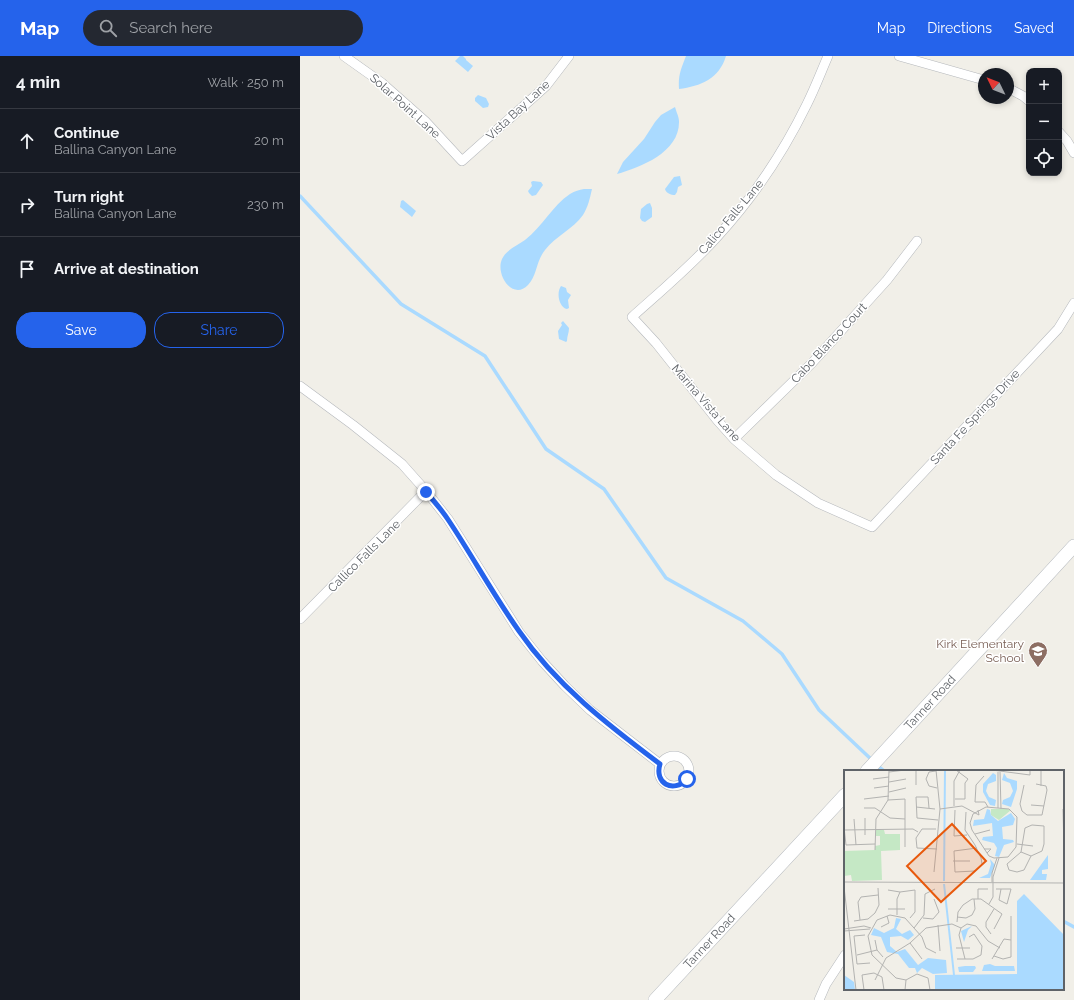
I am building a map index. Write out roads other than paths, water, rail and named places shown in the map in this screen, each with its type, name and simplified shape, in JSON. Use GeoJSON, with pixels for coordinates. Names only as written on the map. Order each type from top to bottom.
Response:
{"type":"FeatureCollection","features":[{"type":"Feature","properties":{"kind":"main road","name":"Tanner Road"},"geometry":{"type":"LineString","coordinates":[[868,770],[1074,546]]}},
{"type":"Feature","properties":{"kind":"main road","name":"Tanner Road"},"geometry":{"type":"LineString","coordinates":[[655,1000],[844,796]]}},
{"type":"Feature","properties":{"kind":"street","name":"Solar Point Lane"},"geometry":{"type":"LineString","coordinates":[[344,56],[382,83],[425,121],[462,160]]}},
{"type":"Feature","properties":{"kind":"street","name":"Vista Bay Lane"},"geometry":{"type":"LineString","coordinates":[[462,160],[546,86],[569,56]]}},
{"type":"Feature","properties":{"kind":"street","name":"Calico Falls Lane"},"geometry":{"type":"LineString","coordinates":[[632,317],[680,274],[718,237],[754,193],[782,150],[808,103],[828,56]]}},
{"type":"Feature","properties":{"kind":"street"},"geometry":{"type":"LineString","coordinates":[[899,56],[978,78]]}},
{"type":"Feature","properties":{"kind":"street"},"geometry":{"type":"LineString","coordinates":[[1014,91],[1026,98]]}},
{"type":"Feature","properties":{"kind":"street"},"geometry":{"type":"LineString","coordinates":[[1062,135],[1074,153]]}},
{"type":"Feature","properties":{"kind":"street","name":"Cabo Blanco Court"},"geometry":{"type":"LineString","coordinates":[[734,439],[812,363],[887,280],[917,241]]}},
{"type":"Feature","properties":{"kind":"street","name":"Santa Fe Springs Drive"},"geometry":{"type":"LineString","coordinates":[[872,527],[1058,329],[1074,303]]}},
{"type":"Feature","properties":{"kind":"street","name":"Marina Vista Lane"},"geometry":{"type":"LineString","coordinates":[[632,317],[656,343],[717,420],[734,439],[776,475],[818,503],[872,527]]}},
{"type":"Feature","properties":{"kind":"street"},"geometry":{"type":"LineString","coordinates":[[301,390],[380,446],[402,464],[448,519],[519,632],[542,661],[590,710],[660,764]]}},
{"type":"Feature","properties":{"kind":"street","name":"Callico Falls Lane"},"geometry":{"type":"LineString","coordinates":[[300,619],[426,492]]}},
{"type":"Feature","properties":{"kind":"street"},"geometry":{"type":"LineString","coordinates":[[819,1000],[826,984],[844,957]]}},
{"type":"Feature","properties":{"kind":"water"},"geometry":{"type":"Polygon","coordinates":[[[460,56],[463,56],[473,66],[468,72],[455,61],[460,56]]]}},
{"type":"Feature","properties":{"kind":"water"},"geometry":{"type":"Polygon","coordinates":[[[686,56],[726,56],[723,64],[714,76],[695,86],[679,89],[679,76],[686,56]]]}},
{"type":"Feature","properties":{"kind":"water"},"geometry":{"type":"Polygon","coordinates":[[[478,95],[486,98],[489,104],[488,107],[483,108],[475,101],[475,98],[478,95]]]}},
{"type":"Feature","properties":{"kind":"water"},"geometry":{"type":"Polygon","coordinates":[[[675,107],[679,119],[678,132],[666,150],[637,167],[617,174],[623,162],[644,139],[661,115],[675,107]]]}},
{"type":"Feature","properties":{"kind":"water"},"geometry":{"type":"Polygon","coordinates":[[[680,176],[682,185],[678,187],[675,195],[668,193],[665,189],[674,177],[680,176]]]}},
{"type":"Feature","properties":{"kind":"water"},"geometry":{"type":"Polygon","coordinates":[[[531,182],[541,182],[543,185],[536,195],[532,196],[528,191],[532,186],[531,182]]]}},
{"type":"Feature","properties":{"kind":"water"},"geometry":{"type":"Polygon","coordinates":[[[584,189],[592,189],[588,206],[583,215],[545,250],[528,285],[517,290],[511,288],[503,278],[501,272],[500,265],[504,256],[509,250],[525,240],[537,229],[564,199],[574,192],[584,189]]]}},
{"type":"Feature","properties":{"kind":"water"},"geometry":{"type":"Polygon","coordinates":[[[403,200],[416,211],[412,217],[400,207],[401,201],[403,200]]]}},
{"type":"Feature","properties":{"kind":"water"},"geometry":{"type":"Polygon","coordinates":[[[650,203],[652,208],[652,217],[645,222],[642,221],[640,218],[641,209],[650,203]]]}},
{"type":"Feature","properties":{"kind":"water"},"geometry":{"type":"Polygon","coordinates":[[[561,286],[566,288],[567,292],[571,295],[568,300],[569,308],[567,309],[560,303],[559,289],[561,286]]]}},
{"type":"Feature","properties":{"kind":"water"},"geometry":{"type":"Polygon","coordinates":[[[563,321],[569,328],[566,342],[559,339],[558,331],[563,321]]]}},
{"type":"Feature","properties":{"kind":"waterway"},"geometry":{"type":"LineString","coordinates":[[300,196],[401,304],[485,356],[546,449],[604,489],[666,578],[743,621],[782,654],[819,710],[873,761]]}},
{"type":"Feature","properties":{"kind":"waterway"},"geometry":{"type":"LineString","coordinates":[[877,765],[883,770]]}},
{"type":"Feature","properties":{"kind":"waterway"},"geometry":{"type":"LineString","coordinates":[[1064,922],[1074,927]]}},
{"type":"Feature","properties":{"kind":"place","name":"Kirk Elementary School"},"geometry":{"type":"Point","coordinates":[1038,668]}}]}
